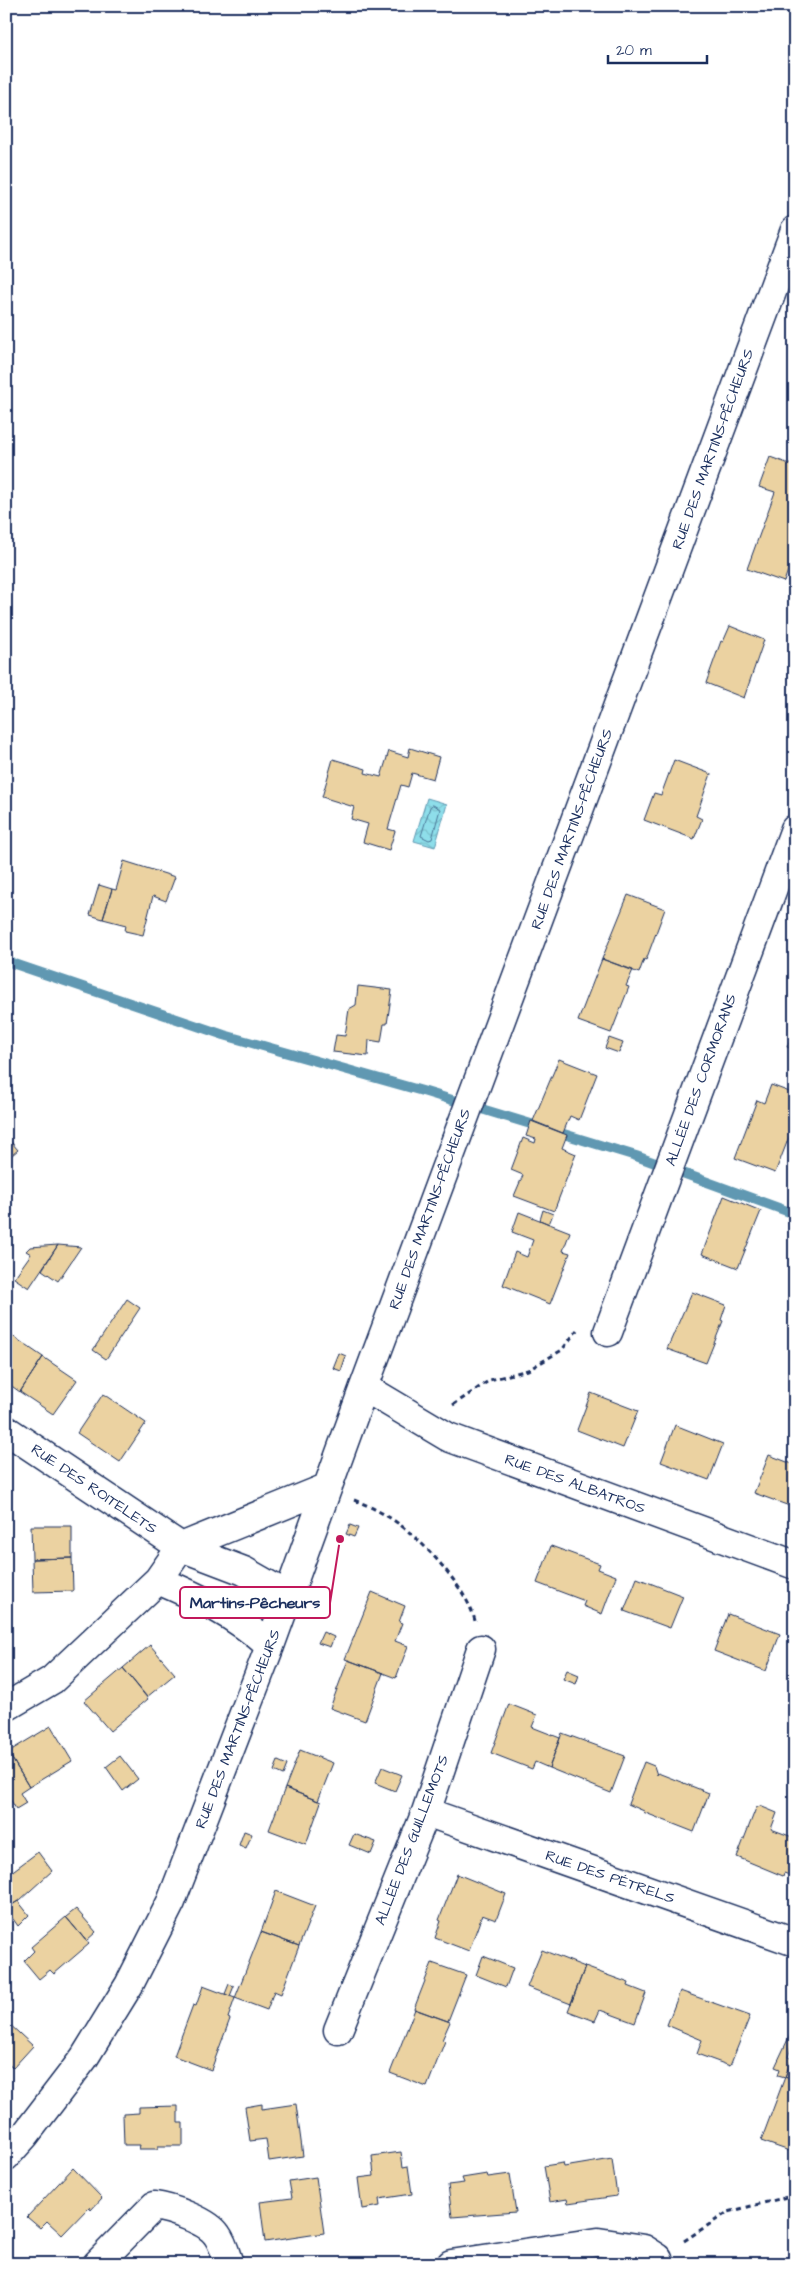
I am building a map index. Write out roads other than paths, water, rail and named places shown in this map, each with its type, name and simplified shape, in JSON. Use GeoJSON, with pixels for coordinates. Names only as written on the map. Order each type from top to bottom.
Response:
{"type":"FeatureCollection","features":[{"type":"Feature","properties":{"kind":"street","name":"RUE DES MARTINS-PÊCHEURS"},"geometry":{"type":"LineString","coordinates":[[6,2156],[25,2135],[84,2058],[130,1985],[171,1902],[270,1646],[326,1488],[789,263],[795,230]]}},
{"type":"Feature","properties":{"kind":"street","name":"ALLÉE DES CORMORANS"},"geometry":{"type":"LineString","coordinates":[[608,1332],[795,829]]}},
{"type":"Feature","properties":{"kind":"street","name":"RUE DES ALBATROS"},"geometry":{"type":"LineString","coordinates":[[364,1387],[448,1437],[795,1565]]}},
{"type":"Feature","properties":{"kind":"street","name":"RUE DES ROITELETS"},"geometry":{"type":"LineString","coordinates":[[6,1430],[182,1547],[244,1570],[288,1596]]}},
{"type":"Feature","properties":{"kind":"street"},"geometry":{"type":"LineString","coordinates":[[6,1707],[52,1680],[158,1580],[182,1547],[326,1488]]}},
{"type":"Feature","properties":{"kind":"street"},"geometry":{"type":"LineString","coordinates":[[158,1580],[210,1602],[254,1630],[270,1646]]}},
{"type":"Feature","properties":{"kind":"street","name":"ALLÉE DES GUILLEMOTS"},"geometry":{"type":"LineString","coordinates":[[338,2030],[426,1812],[481,1649]]}},
{"type":"Feature","properties":{"kind":"street","name":"RUE DES PÉTRELS"},"geometry":{"type":"LineString","coordinates":[[426,1812],[795,1942]]}},
{"type":"Feature","properties":{"kind":"street"},"geometry":{"type":"LineString","coordinates":[[97,2264],[154,2206],[171,2208],[217,2234],[229,2264]]}},
{"type":"Feature","properties":{"kind":"street"},"geometry":{"type":"LineString","coordinates":[[451,2264],[598,2242],[644,2249],[659,2261]]}},
{"type":"Feature","properties":{"kind":"water"},"geometry":{"type":"Polygon","coordinates":[[[427,798],[447,804],[435,847],[414,841],[427,798]]]}},
{"type":"Feature","properties":{"kind":"waterway"},"geometry":{"type":"LineString","coordinates":[[6,961],[224,1035],[426,1092],[636,1156],[795,1214]]}},
{"type":"Feature","properties":{"kind":"place","name":"Martins-Pêcheurs"},"geometry":{"type":"Point","coordinates":[340,1539]}}]}
